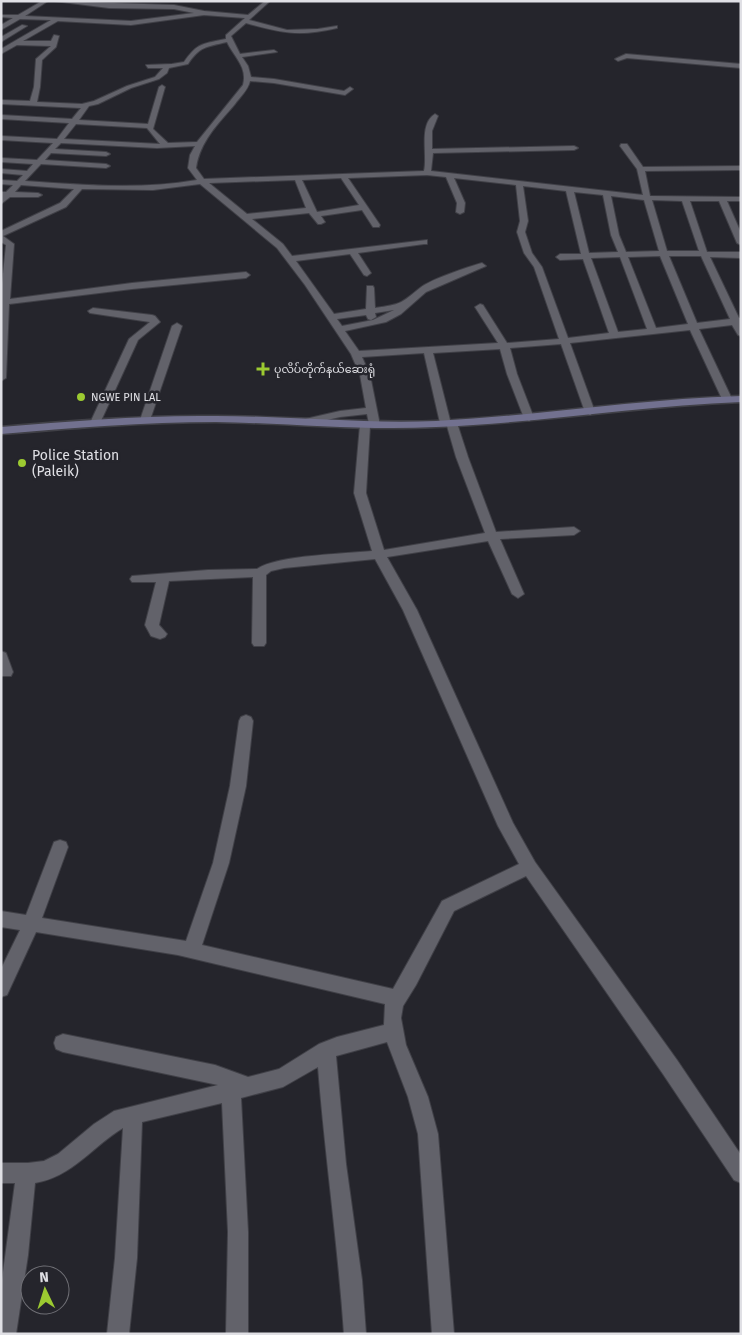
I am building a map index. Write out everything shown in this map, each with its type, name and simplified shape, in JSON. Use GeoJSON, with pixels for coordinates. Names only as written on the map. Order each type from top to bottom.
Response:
{"type":"FeatureCollection","features":[{"type":"Feature","properties":{"kind":"street"},"geometry":{"type":"LineString","coordinates":[[1,28],[46,1]]}},
{"type":"Feature","properties":{"kind":"street"},"geometry":{"type":"LineString","coordinates":[[56,1],[187,9],[248,19],[287,32],[318,31],[335,27]]}},
{"type":"Feature","properties":{"kind":"street"},"geometry":{"type":"LineString","coordinates":[[101,29],[108,22],[140,1]]}},
{"type":"Feature","properties":{"kind":"street"},"geometry":{"type":"LineString","coordinates":[[127,23],[160,1]]}},
{"type":"Feature","properties":{"kind":"street"},"geometry":{"type":"LineString","coordinates":[[172,7],[181,1]]}},
{"type":"Feature","properties":{"kind":"street"},"geometry":{"type":"LineString","coordinates":[[268,1],[231,32],[228,40],[232,50],[246,66],[248,79],[243,90],[220,115],[200,144],[192,162],[196,175],[280,246],[356,354],[365,375],[372,410],[360,493],[379,554],[410,610],[506,826],[529,867],[659,1051],[741,1173]]}},
{"type":"Feature","properties":{"kind":"street"},"geometry":{"type":"LineString","coordinates":[[73,9],[83,2]]}},
{"type":"Feature","properties":{"kind":"street"},"geometry":{"type":"LineString","coordinates":[[187,9],[194,5]]}},
{"type":"Feature","properties":{"kind":"street"},"geometry":{"type":"LineString","coordinates":[[38,18],[45,13]]}},
{"type":"Feature","properties":{"kind":"street"},"geometry":{"type":"LineString","coordinates":[[2,16],[127,23],[204,13]]}},
{"type":"Feature","properties":{"kind":"street"},"geometry":{"type":"LineString","coordinates":[[1,52],[65,14]]}},
{"type":"Feature","properties":{"kind":"street"},"geometry":{"type":"LineString","coordinates":[[1,40],[24,26]]}},
{"type":"Feature","properties":{"kind":"street"},"geometry":{"type":"LineString","coordinates":[[15,31],[34,32]]}},
{"type":"Feature","properties":{"kind":"street"},"geometry":{"type":"LineString","coordinates":[[33,103],[37,87],[39,60],[54,46],[53,43],[56,35]]}},
{"type":"Feature","properties":{"kind":"street"},"geometry":{"type":"LineString","coordinates":[[148,66],[187,63],[195,50],[202,46],[228,40]]}},
{"type":"Feature","properties":{"kind":"street"},"geometry":{"type":"LineString","coordinates":[[1,43],[53,43]]}},
{"type":"Feature","properties":{"kind":"street"},"geometry":{"type":"LineString","coordinates":[[239,56],[274,52]]}},
{"type":"Feature","properties":{"kind":"street"},"geometry":{"type":"LineString","coordinates":[[618,59],[626,56],[741,66]]}},
{"type":"Feature","properties":{"kind":"street"},"geometry":{"type":"LineString","coordinates":[[1,108],[83,109],[129,87],[157,78],[165,72],[167,66]]}},
{"type":"Feature","properties":{"kind":"street"},"geometry":{"type":"LineString","coordinates":[[248,79],[347,93],[350,90]]}},
{"type":"Feature","properties":{"kind":"street"},"geometry":{"type":"LineString","coordinates":[[162,87],[150,126],[152,132],[167,146]]}},
{"type":"Feature","properties":{"kind":"street"},"geometry":{"type":"LineString","coordinates":[[1,102],[33,103],[83,109]]}},
{"type":"Feature","properties":{"kind":"street"},"geometry":{"type":"LineString","coordinates":[[19,118],[27,109]]}},
{"type":"Feature","properties":{"kind":"street"},"geometry":{"type":"LineString","coordinates":[[1,202],[5,194],[19,183],[60,141],[83,109]]}},
{"type":"Feature","properties":{"kind":"street"},"geometry":{"type":"LineString","coordinates":[[427,173],[429,151],[427,137],[435,116]]}},
{"type":"Feature","properties":{"kind":"street"},"geometry":{"type":"LineString","coordinates":[[1,117],[150,126]]}},
{"type":"Feature","properties":{"kind":"street"},"geometry":{"type":"LineString","coordinates":[[60,129],[68,129]]}},
{"type":"Feature","properties":{"kind":"street"},"geometry":{"type":"LineString","coordinates":[[1,138],[167,146],[200,144]]}},
{"type":"Feature","properties":{"kind":"street"},"geometry":{"type":"LineString","coordinates":[[97,165],[114,144]]}},
{"type":"Feature","properties":{"kind":"street"},"geometry":{"type":"LineString","coordinates":[[624,146],[641,169],[647,198],[664,253],[693,325],[727,399]]}},
{"type":"Feature","properties":{"kind":"street"},"geometry":{"type":"LineString","coordinates":[[429,151],[574,148]]}},
{"type":"Feature","properties":{"kind":"street"},"geometry":{"type":"LineString","coordinates":[[49,151],[106,154]]}},
{"type":"Feature","properties":{"kind":"street"},"geometry":{"type":"LineString","coordinates":[[1,160],[106,166]]}},
{"type":"Feature","properties":{"kind":"street"},"geometry":{"type":"LineString","coordinates":[[641,169],[741,168]]}},
{"type":"Feature","properties":{"kind":"street"},"geometry":{"type":"LineString","coordinates":[[1,171],[28,173]]}},
{"type":"Feature","properties":{"kind":"street"},"geometry":{"type":"LineString","coordinates":[[1,182],[147,187],[189,184],[202,181],[427,173],[647,198],[741,199]]}},
{"type":"Feature","properties":{"kind":"street"},"geometry":{"type":"LineString","coordinates":[[449,175],[461,203],[460,212]]}},
{"type":"Feature","properties":{"kind":"street"},"geometry":{"type":"LineString","coordinates":[[343,176],[376,225]]}},
{"type":"Feature","properties":{"kind":"street"},"geometry":{"type":"LineString","coordinates":[[298,178],[313,212],[321,222]]}},
{"type":"Feature","properties":{"kind":"street"},"geometry":{"type":"LineString","coordinates":[[519,183],[524,208],[524,221],[520,232],[528,253],[538,267],[590,412]]}},
{"type":"Feature","properties":{"kind":"street"},"geometry":{"type":"LineString","coordinates":[[1,234],[63,205],[81,186]]}},
{"type":"Feature","properties":{"kind":"street"},"geometry":{"type":"LineString","coordinates":[[569,189],[585,256],[597,295],[615,336]]}},
{"type":"Feature","properties":{"kind":"street"},"geometry":{"type":"LineString","coordinates":[[5,194],[38,195]]}},
{"type":"Feature","properties":{"kind":"street"},"geometry":{"type":"LineString","coordinates":[[607,194],[612,224],[653,331]]}},
{"type":"Feature","properties":{"kind":"street"},"geometry":{"type":"LineString","coordinates":[[685,199],[704,254],[738,321],[741,333]]}},
{"type":"Feature","properties":{"kind":"street"},"geometry":{"type":"LineString","coordinates":[[722,199],[741,243]]}},
{"type":"Feature","properties":{"kind":"street"},"geometry":{"type":"LineString","coordinates":[[246,217],[364,207]]}},
{"type":"Feature","properties":{"kind":"street"},"geometry":{"type":"LineString","coordinates":[[1,238],[10,244],[1,378]]}},
{"type":"Feature","properties":{"kind":"street"},"geometry":{"type":"LineString","coordinates":[[290,259],[424,242]]}},
{"type":"Feature","properties":{"kind":"street"},"geometry":{"type":"LineString","coordinates":[[352,251],[367,274]]}},
{"type":"Feature","properties":{"kind":"street"},"geometry":{"type":"LineString","coordinates":[[560,257],[664,253],[741,255]]}},
{"type":"Feature","properties":{"kind":"street"},"geometry":{"type":"LineString","coordinates":[[339,329],[371,324],[396,316],[405,306],[417,299],[423,290],[458,274],[482,266]]}},
{"type":"Feature","properties":{"kind":"street"},"geometry":{"type":"LineString","coordinates":[[6,302],[132,286],[246,275]]}},
{"type":"Feature","properties":{"kind":"street"},"geometry":{"type":"LineString","coordinates":[[370,288],[371,324]]}},
{"type":"Feature","properties":{"kind":"street"},"geometry":{"type":"LineString","coordinates":[[331,317],[372,309],[405,306]]}},
{"type":"Feature","properties":{"kind":"street"},"geometry":{"type":"LineString","coordinates":[[480,308],[504,346],[512,374],[529,418]]}},
{"type":"Feature","properties":{"kind":"street"},"geometry":{"type":"LineString","coordinates":[[92,311],[152,318],[156,322],[134,339],[95,423]]}},
{"type":"Feature","properties":{"kind":"street"},"geometry":{"type":"LineString","coordinates":[[356,354],[565,341],[738,321]]}},
{"type":"Feature","properties":{"kind":"street"},"geometry":{"type":"LineString","coordinates":[[145,420],[177,326]]}},
{"type":"Feature","properties":{"kind":"street"},"geometry":{"type":"LineString","coordinates":[[428,350],[449,423],[492,536],[518,594]]}},
{"type":"Feature","properties":{"kind":"street"},"geometry":{"type":"LineString","coordinates":[[1,431],[145,420],[217,419],[370,425],[449,423],[529,418],[741,399]]}},
{"type":"Feature","properties":{"kind":"street"},"geometry":{"type":"LineString","coordinates":[[304,422],[340,414],[372,410]]}},
{"type":"Feature","properties":{"kind":"street"},"geometry":{"type":"LineString","coordinates":[[136,580],[208,574],[260,573],[274,566],[379,554],[492,536],[574,531]]}},
{"type":"Feature","properties":{"kind":"street"},"geometry":{"type":"LineString","coordinates":[[258,643],[260,573]]}},
{"type":"Feature","properties":{"kind":"street"},"geometry":{"type":"LineString","coordinates":[[160,634],[156,632],[152,625],[163,578]]}},
{"type":"Feature","properties":{"kind":"street"},"geometry":{"type":"LineString","coordinates":[[1,656],[6,672]]}},
{"type":"Feature","properties":{"kind":"street"},"geometry":{"type":"LineString","coordinates":[[192,950],[221,863],[238,786],[246,722]]}},
{"type":"Feature","properties":{"kind":"street"},"geometry":{"type":"LineString","coordinates":[[1,989],[32,923],[60,847]]}},
{"type":"Feature","properties":{"kind":"street"},"geometry":{"type":"LineString","coordinates":[[443,1334],[428,1134],[424,1116],[397,1045],[392,1018],[394,1004],[410,979],[448,906],[529,867]]}},
{"type":"Feature","properties":{"kind":"street"},"geometry":{"type":"LineString","coordinates":[[1,919],[192,950],[398,999]]}},
{"type":"Feature","properties":{"kind":"street"},"geometry":{"type":"LineString","coordinates":[[1,1174],[43,1172],[60,1164],[94,1139],[109,1124],[133,1115],[283,1078],[337,1046],[394,1031]]}},
{"type":"Feature","properties":{"kind":"street"},"geometry":{"type":"LineString","coordinates":[[62,1043],[215,1074],[240,1089]]}},
{"type":"Feature","properties":{"kind":"street"},"geometry":{"type":"LineString","coordinates":[[326,1051],[336,1164],[351,1280],[355,1334]]}},
{"type":"Feature","properties":{"kind":"street"},"geometry":{"type":"LineString","coordinates":[[237,1334],[240,1089]]}},
{"type":"Feature","properties":{"kind":"street"},"geometry":{"type":"LineString","coordinates":[[118,1334],[126,1258],[133,1115]]}},
{"type":"Feature","properties":{"kind":"street"},"geometry":{"type":"LineString","coordinates":[[5,1334],[17,1255],[26,1173]]}},
{"type":"Feature","properties":{"kind":"place","name":"ပုလိပ်တိုက်နယ်ဆေးရုံ"},"geometry":{"type":"Point","coordinates":[263,369]}},
{"type":"Feature","properties":{"kind":"place","name":"NGWE PIN LAL"},"geometry":{"type":"Point","coordinates":[81,397]}},
{"type":"Feature","properties":{"kind":"place","name":"Police Station (Paleik)"},"geometry":{"type":"Point","coordinates":[22,463]}}]}
